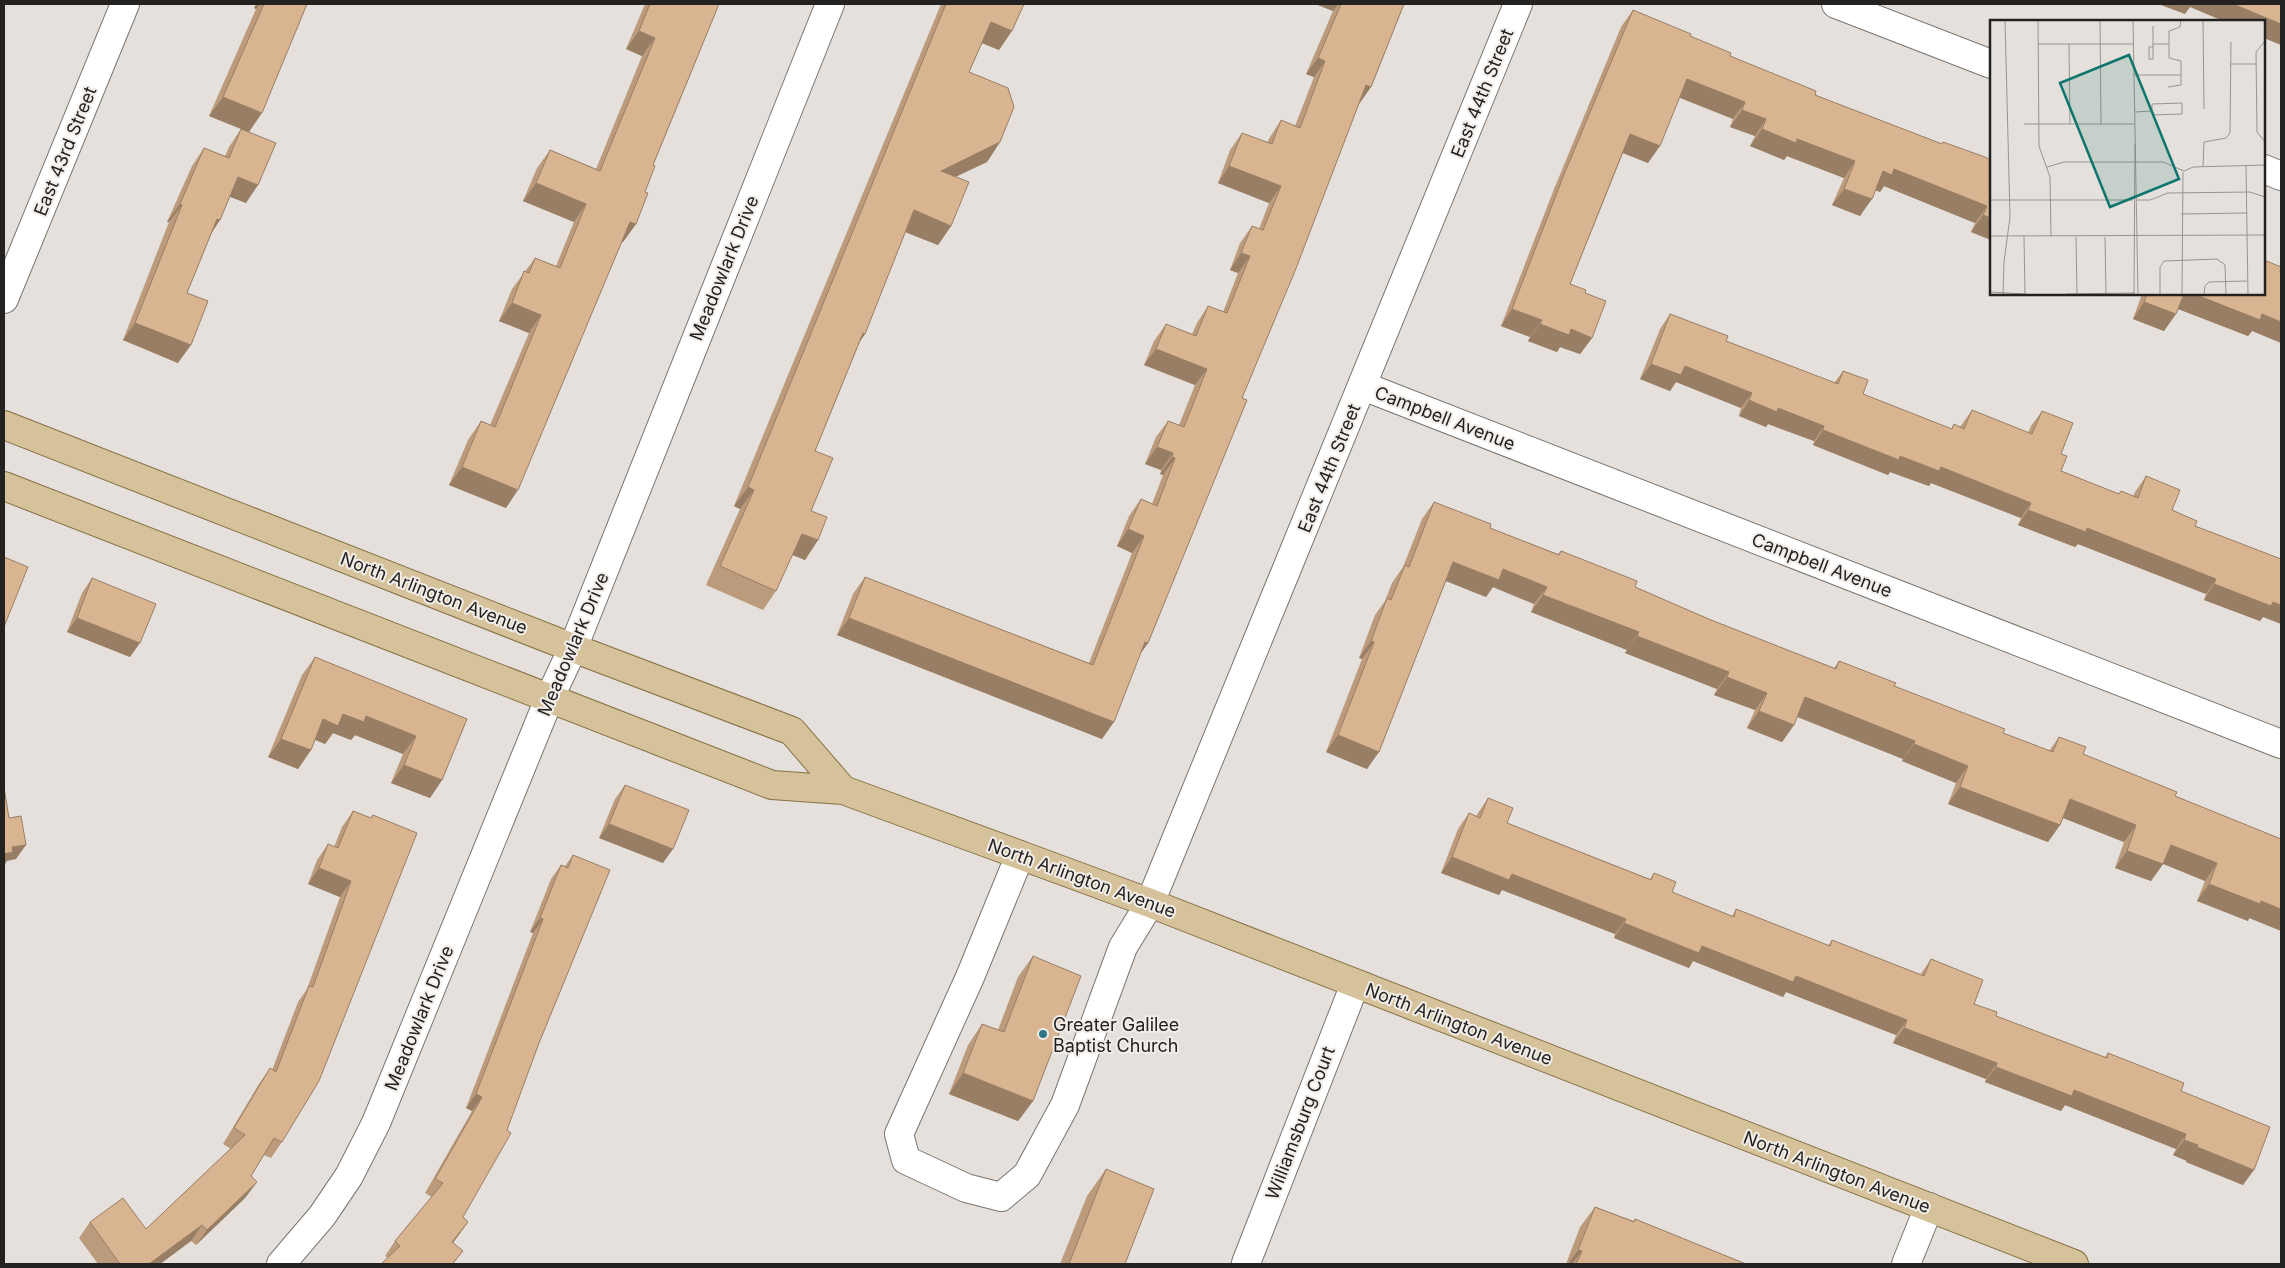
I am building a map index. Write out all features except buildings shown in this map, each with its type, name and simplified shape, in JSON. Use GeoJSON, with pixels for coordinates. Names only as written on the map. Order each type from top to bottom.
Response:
{"type":"FeatureCollection","features":[{"type":"Feature","properties":{"kind":"main road","name":"North Arlington Avenue"},"geometry":{"type":"LineString","coordinates":[[4,425],[573,648],[792,731],[843,790]]}},
{"type":"Feature","properties":{"kind":"main road","name":"North Arlington Avenue"},"geometry":{"type":"LineString","coordinates":[[4,486],[772,785],[843,790],[1150,903],[2074,1264]]}},
{"type":"Feature","properties":{"kind":"street","name":"East 43rd Street"},"geometry":{"type":"LineString","coordinates":[[4,299],[126,4]]}},
{"type":"Feature","properties":{"kind":"street","name":"Meadowlark Drive"},"geometry":{"type":"LineString","coordinates":[[280,1264],[322,1216],[349,1176],[376,1123],[549,699],[573,648],[830,4]]}},
{"type":"Feature","properties":{"kind":"street","name":"East 44th Street"},"geometry":{"type":"LineString","coordinates":[[1020,855],[970,977],[899,1134],[906,1160],[966,1188],[1001,1197],[1027,1175],[1065,1105],[1123,947],[1150,903],[1518,4]]}},
{"type":"Feature","properties":{"kind":"street"},"geometry":{"type":"LineString","coordinates":[[1836,4],[1990,64]]}},
{"type":"Feature","properties":{"kind":"street"},"geometry":{"type":"LineString","coordinates":[[2265,169],[2281,176]]}},
{"type":"Feature","properties":{"kind":"street","name":"Campbell Avenue"},"geometry":{"type":"LineString","coordinates":[[1363,386],[2281,744]]}},
{"type":"Feature","properties":{"kind":"street","name":"Williamsburg Court"},"geometry":{"type":"LineString","coordinates":[[1246,1264],[1355,984]]}},
{"type":"Feature","properties":{"kind":"street"},"geometry":{"type":"LineString","coordinates":[[1906,1264],[1929,1208]]}},
{"type":"Feature","properties":{"kind":"place","name":"Greater Galilee Baptist Church"},"geometry":{"type":"Point","coordinates":[1043,1034]}}]}
